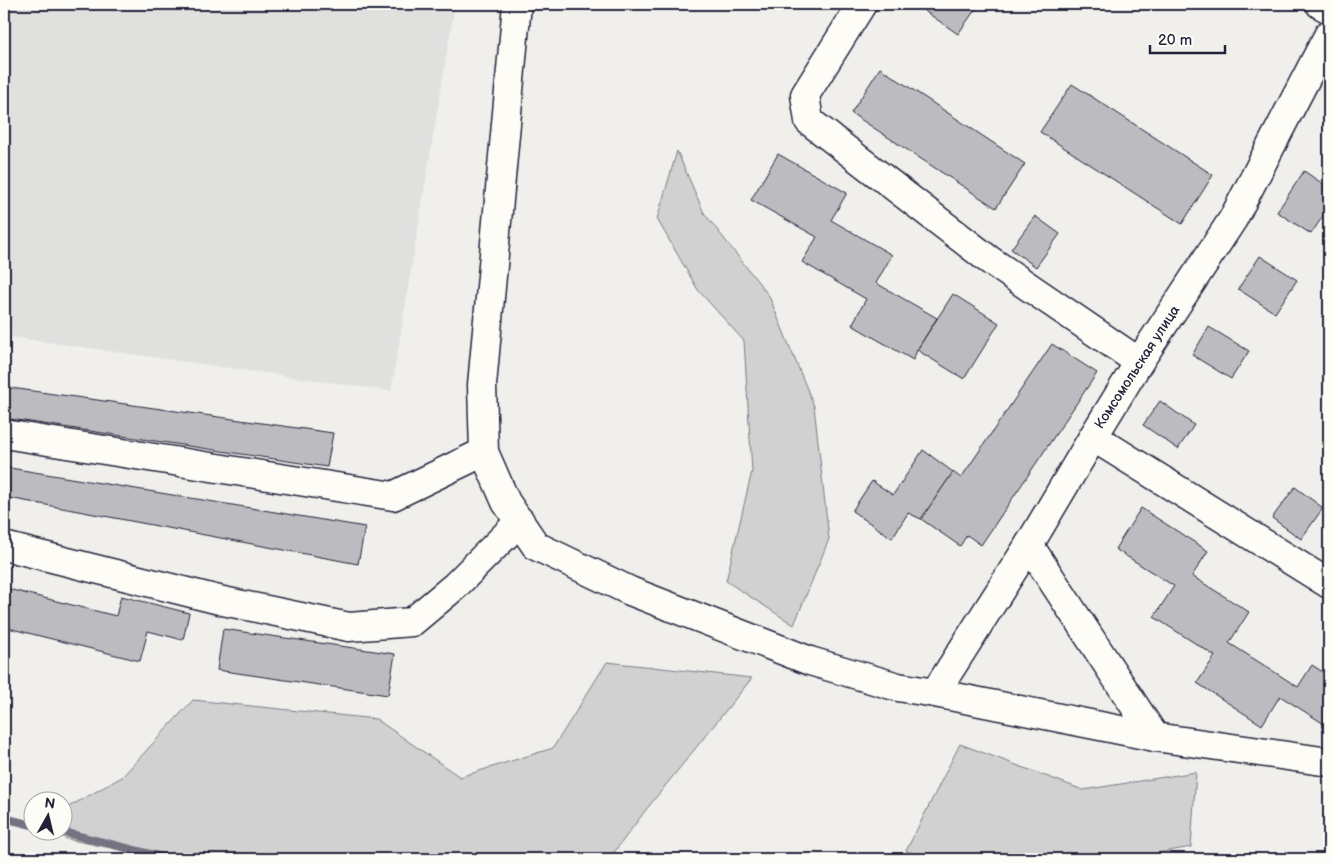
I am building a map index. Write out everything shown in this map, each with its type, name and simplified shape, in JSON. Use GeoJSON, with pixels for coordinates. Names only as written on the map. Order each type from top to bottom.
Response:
{"type":"FeatureCollection","features":[{"type":"Feature","properties":{"kind":"street"},"geometry":{"type":"LineString","coordinates":[[517,4],[482,385],[484,452],[506,502],[536,546],[630,591],[810,661],[898,687],[1155,737],[1329,762]]}},
{"type":"Feature","properties":{"kind":"street"},"geometry":{"type":"LineString","coordinates":[[862,4],[805,95],[809,121],[988,259],[1139,362]]}},
{"type":"Feature","properties":{"kind":"street"},"geometry":{"type":"LineString","coordinates":[[1320,4],[1329,9]]}},
{"type":"Feature","properties":{"kind":"street","name":"Комсомольская улица"},"geometry":{"type":"LineString","coordinates":[[935,693],[1029,545],[1139,362],[1233,218],[1329,34]]}},
{"type":"Feature","properties":{"kind":"street"},"geometry":{"type":"LineString","coordinates":[[4,434],[393,496],[484,452]]}},
{"type":"Feature","properties":{"kind":"street"},"geometry":{"type":"LineString","coordinates":[[1093,437],[1329,584]]}},
{"type":"Feature","properties":{"kind":"street"},"geometry":{"type":"LineString","coordinates":[[4,546],[223,601],[349,627],[412,622],[455,586],[520,522]]}},
{"type":"Feature","properties":{"kind":"street"},"geometry":{"type":"LineString","coordinates":[[1029,545],[1155,737]]}},
{"type":"Feature","properties":{"kind":"shaded area"},"geometry":{"type":"Polygon","coordinates":[[[4,4],[455,4],[391,391],[4,336],[4,4]]]}},
{"type":"Feature","properties":{"kind":"shaded area"},"geometry":{"type":"Polygon","coordinates":[[[677,151],[704,213],[769,296],[814,406],[829,539],[794,625],[726,581],[752,471],[744,341],[698,290],[657,219],[677,151]]]}},
{"type":"Feature","properties":{"kind":"shaded area"},"geometry":{"type":"Polygon","coordinates":[[[607,662],[752,678],[645,811],[609,859],[165,859],[72,840],[72,805],[122,777],[193,700],[376,719],[460,777],[553,748],[607,662]]]}},
{"type":"Feature","properties":{"kind":"shaded area"},"geometry":{"type":"Polygon","coordinates":[[[960,744],[1083,790],[1196,772],[1191,847],[1125,859],[938,859],[906,851],[960,744]]]}},
{"type":"Feature","properties":{"kind":"building"},"geometry":{"type":"Polygon","coordinates":[[[917,4],[979,4],[958,34],[917,4]]]}},
{"type":"Feature","properties":{"kind":"building"},"geometry":{"type":"Polygon","coordinates":[[[880,68],[1025,164],[996,208],[851,113],[880,68]]]}},
{"type":"Feature","properties":{"kind":"building"},"geometry":{"type":"Polygon","coordinates":[[[1072,84],[1213,175],[1182,224],[1040,132],[1072,84]]]}},
{"type":"Feature","properties":{"kind":"building"},"geometry":{"type":"Polygon","coordinates":[[[778,154],[847,193],[831,220],[892,255],[876,283],[937,318],[913,360],[852,325],[866,299],[802,262],[817,237],[751,200],[778,154]]]}},
{"type":"Feature","properties":{"kind":"building"},"geometry":{"type":"Polygon","coordinates":[[[1304,171],[1329,188],[1329,207],[1311,234],[1277,212],[1304,171]]]}},
{"type":"Feature","properties":{"kind":"building"},"geometry":{"type":"Polygon","coordinates":[[[1035,216],[1060,234],[1036,267],[1011,249],[1035,216]]]}},
{"type":"Feature","properties":{"kind":"building"},"geometry":{"type":"Polygon","coordinates":[[[1260,256],[1297,280],[1275,313],[1238,289],[1260,256]]]}},
{"type":"Feature","properties":{"kind":"building"},"geometry":{"type":"Polygon","coordinates":[[[953,294],[999,323],[964,379],[917,350],[953,294]]]}},
{"type":"Feature","properties":{"kind":"building"},"geometry":{"type":"Polygon","coordinates":[[[1209,327],[1249,351],[1231,379],[1192,355],[1209,327]]]}},
{"type":"Feature","properties":{"kind":"building"},"geometry":{"type":"Polygon","coordinates":[[[1052,344],[1097,373],[981,545],[967,535],[960,546],[921,519],[953,472],[961,478],[1052,344]]]}},
{"type":"Feature","properties":{"kind":"building"},"geometry":{"type":"Polygon","coordinates":[[[4,387],[333,433],[327,467],[4,418],[4,387]]]}},
{"type":"Feature","properties":{"kind":"building"},"geometry":{"type":"Polygon","coordinates":[[[1160,401],[1194,425],[1178,449],[1143,425],[1160,401]]]}},
{"type":"Feature","properties":{"kind":"building"},"geometry":{"type":"Polygon","coordinates":[[[923,450],[953,472],[921,519],[908,513],[892,538],[852,511],[872,481],[893,495],[923,450]]]}},
{"type":"Feature","properties":{"kind":"building"},"geometry":{"type":"Polygon","coordinates":[[[4,467],[365,527],[358,564],[4,497],[4,467]]]}},
{"type":"Feature","properties":{"kind":"building"},"geometry":{"type":"Polygon","coordinates":[[[1295,487],[1323,508],[1301,539],[1272,518],[1295,487]]]}},
{"type":"Feature","properties":{"kind":"building"},"geometry":{"type":"Polygon","coordinates":[[[1141,508],[1208,551],[1192,576],[1249,612],[1229,643],[1298,687],[1312,665],[1329,676],[1329,727],[1280,696],[1262,725],[1197,683],[1215,656],[1154,617],[1174,586],[1115,549],[1141,508]]]}},
{"type":"Feature","properties":{"kind":"building"},"geometry":{"type":"Polygon","coordinates":[[[4,588],[116,616],[121,596],[189,613],[183,640],[148,631],[140,661],[4,627],[4,588]]]}},
{"type":"Feature","properties":{"kind":"building"},"geometry":{"type":"Polygon","coordinates":[[[223,629],[395,654],[388,695],[217,670],[223,629]]]}},
{"type":"Feature","properties":{"kind":"waterway"},"geometry":{"type":"LineString","coordinates":[[4,818],[22,822]]}},
{"type":"Feature","properties":{"kind":"waterway"},"geometry":{"type":"LineString","coordinates":[[72,834],[170,859]]}}]}
